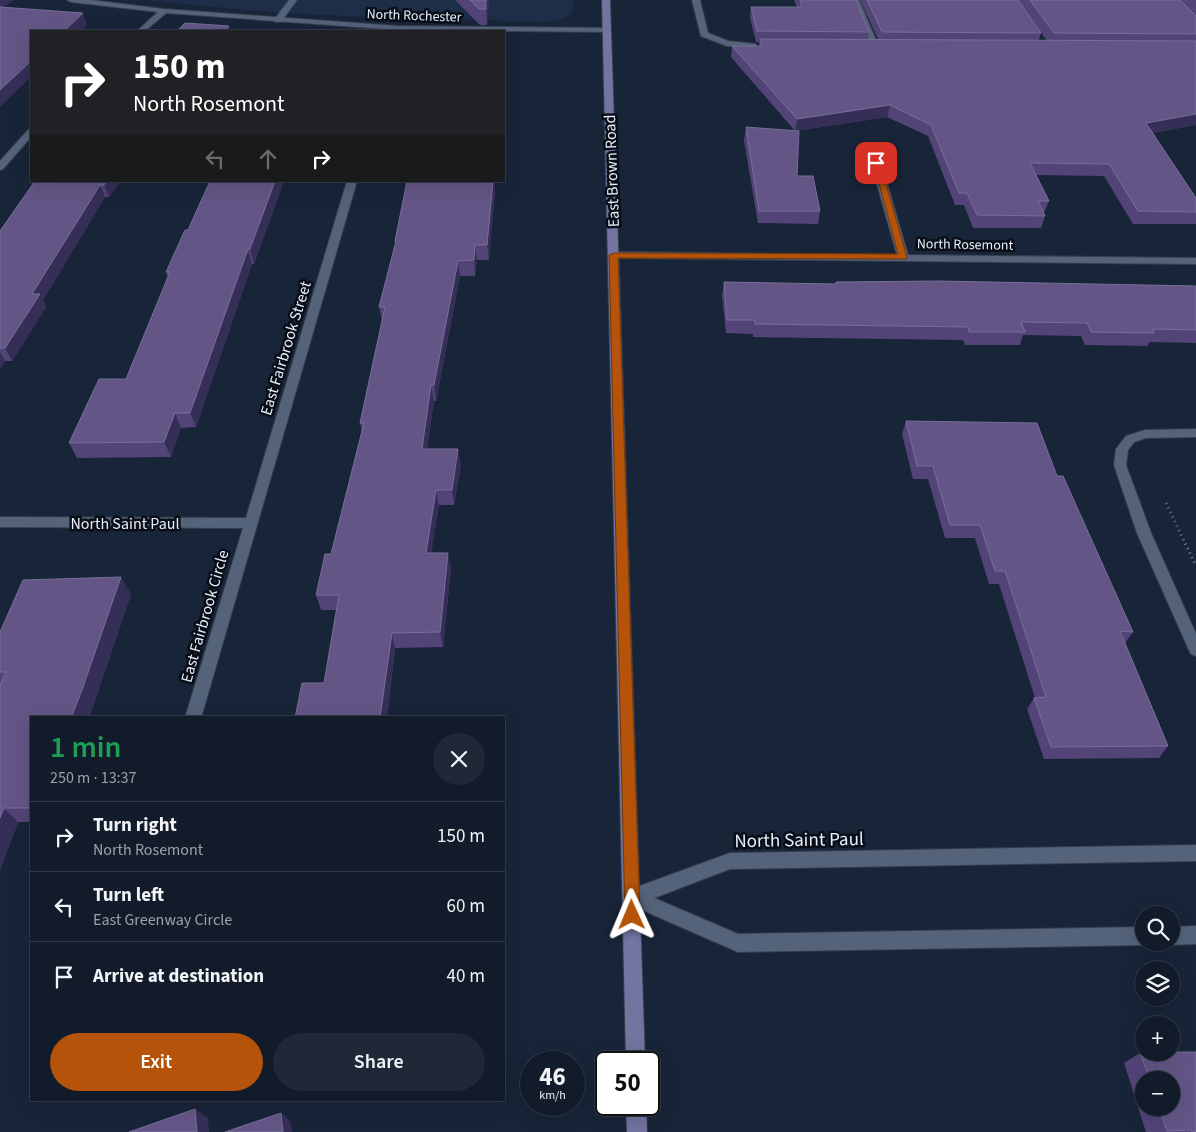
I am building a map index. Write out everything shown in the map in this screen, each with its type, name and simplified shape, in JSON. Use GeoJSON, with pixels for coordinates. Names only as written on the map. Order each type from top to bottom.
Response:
{"type":"FeatureCollection","features":[{"type":"Feature","properties":{"kind":"main road","name":"East Brown Road"},"geometry":{"type":"LineString","coordinates":[[606,0],[636,1051]]}},
{"type":"Feature","properties":{"kind":"main road"},"geometry":{"type":"LineString","coordinates":[[636,1116],[637,1132]]}},
{"type":"Feature","properties":{"kind":"street","name":"North Rochester"},"geometry":{"type":"LineString","coordinates":[[71,0],[164,11],[398,30],[607,30]]}},
{"type":"Feature","properties":{"kind":"street"},"geometry":{"type":"LineString","coordinates":[[278,20],[293,0]]}},
{"type":"Feature","properties":{"kind":"street"},"geometry":{"type":"LineString","coordinates":[[696,0],[704,34],[716,42],[738,46],[757,46]]}},
{"type":"Feature","properties":{"kind":"street"},"geometry":{"type":"LineString","coordinates":[[855,0],[875,47]]}},
{"type":"Feature","properties":{"kind":"street"},"geometry":{"type":"LineString","coordinates":[[142,30],[164,11]]}},
{"type":"Feature","properties":{"kind":"street"},"geometry":{"type":"LineString","coordinates":[[865,47],[884,47]]}},
{"type":"Feature","properties":{"kind":"street"},"geometry":{"type":"LineString","coordinates":[[0,167],[30,133]]}},
{"type":"Feature","properties":{"kind":"street"},"geometry":{"type":"LineString","coordinates":[[876,163],[903,257]]}},
{"type":"Feature","properties":{"kind":"street","name":"East Fairbrook Street"},"geometry":{"type":"LineString","coordinates":[[249,524],[352,182]]}},
{"type":"Feature","properties":{"kind":"street","name":"North Rosemont"},"geometry":{"type":"LineString","coordinates":[[614,255],[1196,261]]}},
{"type":"Feature","properties":{"kind":"street"},"geometry":{"type":"LineString","coordinates":[[1196,433],[1145,434],[1130,439],[1122,449],[1120,465],[1127,490],[1196,650]]}},
{"type":"Feature","properties":{"kind":"street","name":"North Saint Paul"},"geometry":{"type":"LineString","coordinates":[[0,522],[249,524]]}},
{"type":"Feature","properties":{"kind":"street","name":"East Fairbrook Circle"},"geometry":{"type":"LineString","coordinates":[[194,716],[249,524]]}},
{"type":"Feature","properties":{"kind":"street","name":"North Saint Paul"},"geometry":{"type":"LineString","coordinates":[[632,897],[730,861],[1196,853]]}},
{"type":"Feature","properties":{"kind":"street"},"geometry":{"type":"LineString","coordinates":[[632,897],[738,943],[1135,936]]}},
{"type":"Feature","properties":{"kind":"street"},"geometry":{"type":"LineString","coordinates":[[1180,936],[1196,935]]}},
{"type":"Feature","properties":{"kind":"path"},"geometry":{"type":"LineString","coordinates":[[1163,498],[1196,566]]}},
{"type":"Feature","properties":{"kind":"shaded area"},"geometry":{"type":"Polygon","coordinates":[[[145,0],[573,0],[572,14],[557,21],[544,22],[343,16],[255,11],[145,0]]]}},
{"type":"Feature","properties":{"kind":"building"},"geometry":{"type":"Polygon","coordinates":[[[470,0],[486,0],[486,9],[479,9],[470,0]]]}},
{"type":"Feature","properties":{"kind":"building"},"geometry":{"type":"Polygon","coordinates":[[[800,0],[856,0],[869,32],[757,31],[751,7],[802,7],[800,0]]]}},
{"type":"Feature","properties":{"kind":"building"},"geometry":{"type":"Polygon","coordinates":[[[867,0],[1018,0],[1041,33],[882,32],[867,0]]]}},
{"type":"Feature","properties":{"kind":"building"},"geometry":{"type":"Polygon","coordinates":[[[1030,0],[1180,0],[1196,16],[1196,34],[1054,33],[1030,0]]]}},
{"type":"Feature","properties":{"kind":"building"},"geometry":{"type":"Polygon","coordinates":[[[0,7],[83,13],[65,30],[30,30],[30,62],[0,90],[0,7]]]}},
{"type":"Feature","properties":{"kind":"building"},"geometry":{"type":"Polygon","coordinates":[[[185,23],[229,26],[226,30],[178,30],[185,23]]]}},
{"type":"Feature","properties":{"kind":"building"},"geometry":{"type":"Polygon","coordinates":[[[760,39],[1196,41],[1196,114],[1146,123],[1196,198],[1196,212],[1138,211],[1109,164],[1030,163],[1049,201],[1038,201],[1045,216],[977,215],[967,193],[959,193],[931,125],[890,105],[797,119],[732,46],[762,46],[760,39]]]}},
{"type":"Feature","properties":{"kind":"building"},"geometry":{"type":"Polygon","coordinates":[[[746,127],[799,131],[797,176],[813,176],[820,211],[759,211],[746,127]]]}},
{"type":"Feature","properties":{"kind":"building"},"geometry":{"type":"Polygon","coordinates":[[[34,182],[106,182],[104,185],[100,185],[32,294],[40,294],[5,348],[0,348],[0,231],[34,182]]]}},
{"type":"Feature","properties":{"kind":"building"},"geometry":{"type":"Polygon","coordinates":[[[210,182],[275,182],[250,249],[248,249],[190,413],[175,413],[164,442],[69,443],[99,379],[126,379],[170,272],[166,272],[185,230],[188,230],[210,182]]]}},
{"type":"Feature","properties":{"kind":"building"},"geometry":{"type":"Polygon","coordinates":[[[407,182],[493,182],[487,245],[475,245],[474,260],[458,261],[434,385],[431,385],[422,449],[458,449],[452,490],[436,490],[426,553],[448,553],[440,632],[392,633],[380,716],[295,716],[302,683],[324,683],[339,595],[316,595],[325,554],[331,554],[364,423],[360,423],[385,307],[379,307],[407,182]]]}},
{"type":"Feature","properties":{"kind":"building"},"geometry":{"type":"Polygon","coordinates":[[[938,281],[1196,286],[1196,330],[1153,329],[1154,333],[1091,332],[1087,323],[1021,322],[1025,332],[969,332],[968,327],[755,324],[755,320],[727,320],[724,282],[836,284],[836,282],[938,281]]]}},
{"type":"Feature","properties":{"kind":"building"},"geometry":{"type":"Polygon","coordinates":[[[906,421],[1037,423],[1057,476],[1063,476],[1133,632],[1120,631],[1168,746],[1051,747],[1034,698],[1046,697],[1005,571],[995,571],[980,525],[950,525],[933,466],[917,466],[906,421]]]}},
{"type":"Feature","properties":{"kind":"building"},"geometry":{"type":"Polygon","coordinates":[[[121,577],[72,716],[30,716],[30,808],[4,808],[0,818],[0,685],[6,672],[0,672],[0,632],[23,580],[121,577]]]}},
{"type":"Feature","properties":{"kind":"building"},"geometry":{"type":"Polygon","coordinates":[[[1180,1052],[1196,1052],[1196,1132],[1191,1130],[1167,1131],[1162,1116],[1180,1116],[1180,1071],[1147,1071],[1143,1061],[1180,1061],[1180,1052]]]}},
{"type":"Feature","properties":{"kind":"building"},"geometry":{"type":"Polygon","coordinates":[[[195,1109],[197,1132],[129,1132],[195,1109]]]}},
{"type":"Feature","properties":{"kind":"building"},"geometry":{"type":"Polygon","coordinates":[[[281,1113],[283,1132],[225,1132],[281,1113]]]}},
{"type":"Feature","properties":{"kind":"route"},"geometry":{"type":"LineString","coordinates":[[632,915],[614,255],[903,257],[876,163]]}}]}
